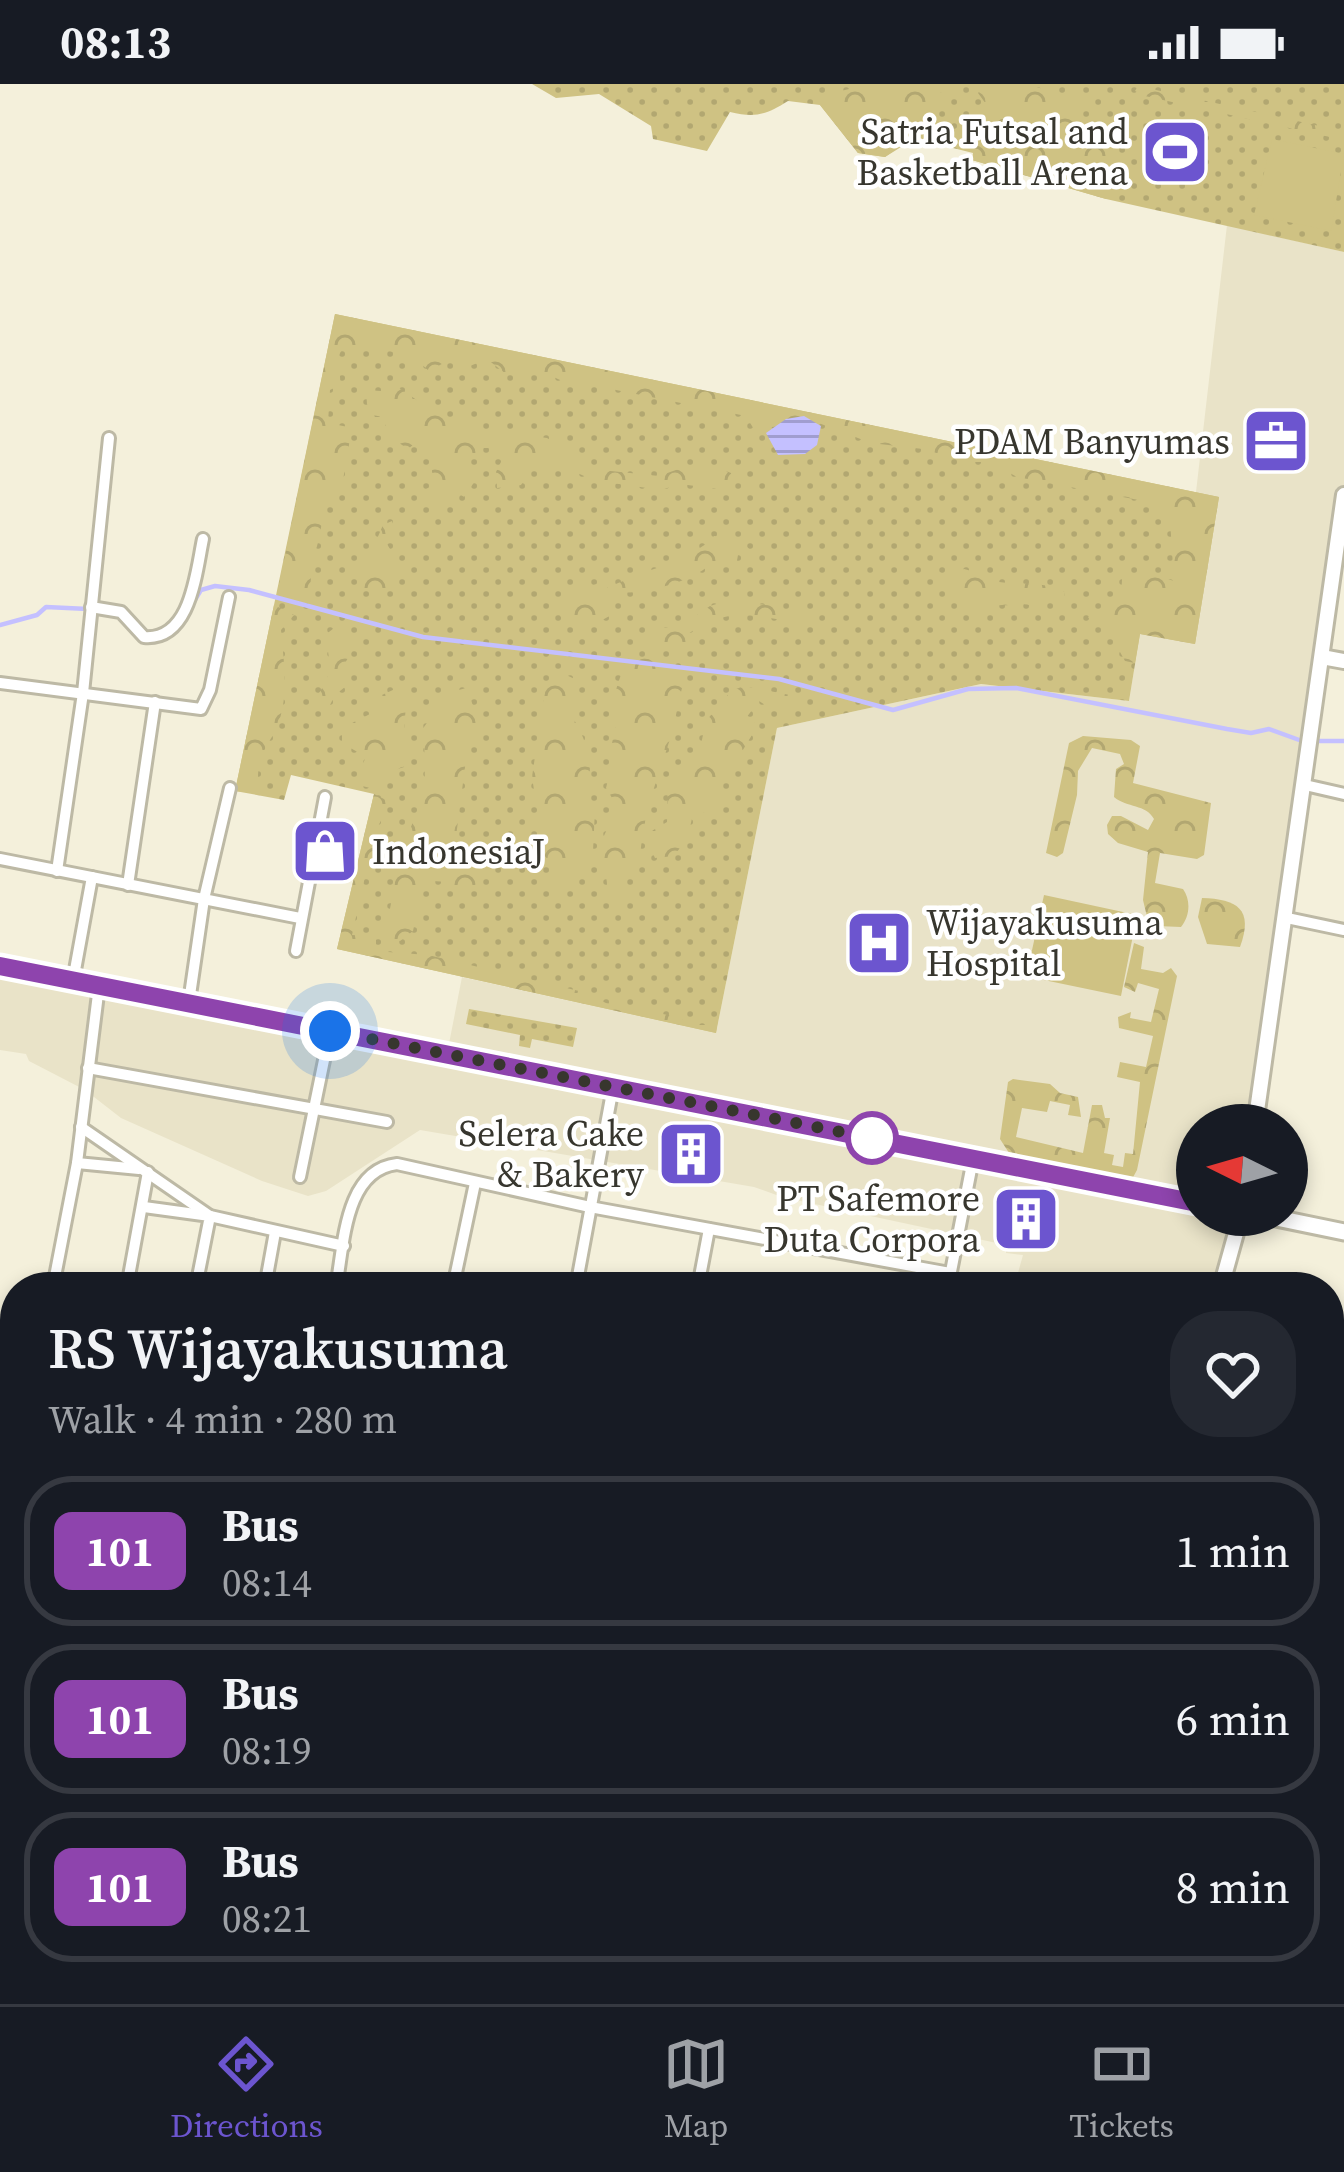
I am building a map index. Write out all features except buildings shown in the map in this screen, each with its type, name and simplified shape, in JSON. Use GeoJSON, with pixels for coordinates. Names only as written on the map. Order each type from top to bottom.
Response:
{"type":"FeatureCollection","features":[{"type":"Feature","properties":{"kind":"main road"},"geometry":{"type":"LineString","coordinates":[[0,966],[1176,1199]]}},
{"type":"Feature","properties":{"kind":"main road"},"geometry":{"type":"LineString","coordinates":[[1308,1225],[1344,1232]]}},
{"type":"Feature","properties":{"kind":"street"},"geometry":{"type":"LineString","coordinates":[[57,871],[83,693],[109,438]]}},
{"type":"Feature","properties":{"kind":"street"},"geometry":{"type":"LineString","coordinates":[[1259,1104],[1344,495]]}},
{"type":"Feature","properties":{"kind":"street"},"geometry":{"type":"LineString","coordinates":[[92,607],[121,612],[144,637],[164,633],[179,620],[190,598],[202,539]]}},
{"type":"Feature","properties":{"kind":"street"},"geometry":{"type":"LineString","coordinates":[[0,685],[196,710],[204,707],[229,597]]}},
{"type":"Feature","properties":{"kind":"street"},"geometry":{"type":"LineString","coordinates":[[1322,657],[1344,661]]}},
{"type":"Feature","properties":{"kind":"street"},"geometry":{"type":"LineString","coordinates":[[128,885],[155,702]]}},
{"type":"Feature","properties":{"kind":"street"},"geometry":{"type":"LineString","coordinates":[[1305,785],[1344,794]]}},
{"type":"Feature","properties":{"kind":"street"},"geometry":{"type":"LineString","coordinates":[[189,1002],[205,899],[230,788]]}},
{"type":"Feature","properties":{"kind":"street"},"geometry":{"type":"LineString","coordinates":[[296,951],[325,797]]}},
{"type":"Feature","properties":{"kind":"street"},"geometry":{"type":"LineString","coordinates":[[0,860],[300,918]]}},
{"type":"Feature","properties":{"kind":"street"},"geometry":{"type":"LineString","coordinates":[[74,981],[92,878]]}},
{"type":"Feature","properties":{"kind":"street"},"geometry":{"type":"LineString","coordinates":[[1287,918],[1344,930]]}},
{"type":"Feature","properties":{"kind":"street"},"geometry":{"type":"LineString","coordinates":[[55,1272],[76,1163],[99,986]]}},
{"type":"Feature","properties":{"kind":"street"},"geometry":{"type":"LineString","coordinates":[[300,1177],[330,1031]]}},
{"type":"Feature","properties":{"kind":"street"},"geometry":{"type":"LineString","coordinates":[[88,1068],[387,1122]]}},
{"type":"Feature","properties":{"kind":"street"},"geometry":{"type":"LineString","coordinates":[[579,1272],[613,1088]]}},
{"type":"Feature","properties":{"kind":"street"},"geometry":{"type":"LineString","coordinates":[[81,1127],[209,1216]]}},
{"type":"Feature","properties":{"kind":"street"},"geometry":{"type":"LineString","coordinates":[[950,1272],[973,1159]]}},
{"type":"Feature","properties":{"kind":"street"},"geometry":{"type":"LineString","coordinates":[[76,1163],[144,1171]]}},
{"type":"Feature","properties":{"kind":"street"},"geometry":{"type":"LineString","coordinates":[[339,1272],[358,1190],[382,1166],[397,1164],[590,1207],[945,1272]]}},
{"type":"Feature","properties":{"kind":"street"},"geometry":{"type":"LineString","coordinates":[[130,1272],[144,1207],[144,1171]]}},
{"type":"Feature","properties":{"kind":"street"},"geometry":{"type":"LineString","coordinates":[[456,1272],[475,1183]]}},
{"type":"Feature","properties":{"kind":"street"},"geometry":{"type":"LineString","coordinates":[[144,1207],[209,1216],[344,1246]]}},
{"type":"Feature","properties":{"kind":"street"},"geometry":{"type":"LineString","coordinates":[[199,1272],[209,1216]]}},
{"type":"Feature","properties":{"kind":"street"},"geometry":{"type":"LineString","coordinates":[[701,1272],[709,1229]]}},
{"type":"Feature","properties":{"kind":"street"},"geometry":{"type":"LineString","coordinates":[[268,1272],[275,1232]]}},
{"type":"Feature","properties":{"kind":"street"},"geometry":{"type":"LineString","coordinates":[[1225,1272],[1235,1236]]}},
{"type":"Feature","properties":{"kind":"shaded area"},"geometry":{"type":"Polygon","coordinates":[[[1227,225],[1344,252],[1344,485],[1257,1104],[1176,1104],[1176,1236],[1235,1236],[1225,1272],[1018,1272],[1023,1255],[1006,1253],[1006,1245],[754,1187],[420,1130],[326,1191],[308,1196],[262,1181],[121,1118],[85,1090],[29,1061],[26,1054],[0,1050],[0,966],[447,1054],[462,977],[716,1033],[777,728],[981,684],[1129,701],[1140,634],[1195,643],[1196,492],[1227,225]]]}},
{"type":"Feature","properties":{"kind":"shaded area"},"geometry":{"type":"Polygon","coordinates":[[[804,416],[821,426],[817,445],[805,454],[778,455],[766,433],[786,419],[804,416]]]}},
{"type":"Feature","properties":{"kind":"green space"},"geometry":{"type":"Polygon","coordinates":[[[532,84],[1344,84],[1344,252],[1106,199],[972,160],[973,153],[925,141],[913,145],[899,140],[899,147],[885,157],[858,153],[820,105],[788,101],[760,114],[730,112],[707,151],[653,139],[651,126],[599,94],[556,98],[532,84]]]}},
{"type":"Feature","properties":{"kind":"green space"},"geometry":{"type":"Polygon","coordinates":[[[870,84],[951,84],[952,95],[937,92],[924,141],[913,145],[917,131],[903,126],[898,140],[901,147],[885,157],[858,153],[820,105],[824,95],[870,84]]]}},
{"type":"Feature","properties":{"kind":"green space"},"geometry":{"type":"Polygon","coordinates":[[[985,84],[1025,84],[1081,99],[1081,113],[1075,118],[1077,132],[1118,146],[1106,199],[972,160],[986,104],[978,93],[985,84]]]}},
{"type":"Feature","properties":{"kind":"green space"},"geometry":{"type":"Polygon","coordinates":[[[1138,86],[1333,129],[1339,131],[1339,139],[1145,96],[1135,91],[1138,86]]]}},
{"type":"Feature","properties":{"kind":"green space"},"geometry":{"type":"Polygon","coordinates":[[[1272,139],[1344,154],[1331,231],[1254,215],[1272,139]]]}},
{"type":"Feature","properties":{"kind":"green space"},"geometry":{"type":"Polygon","coordinates":[[[335,314],[1219,497],[1195,644],[1140,634],[1129,701],[981,684],[777,728],[716,1033],[337,949],[374,794],[291,775],[284,800],[235,791],[335,314]]]}},
{"type":"Feature","properties":{"kind":"green space"},"geometry":{"type":"Polygon","coordinates":[[[335,314],[1219,497],[1195,644],[1140,634],[1135,663],[1125,661],[1110,634],[1117,625],[1093,624],[1088,617],[1117,599],[1122,579],[1146,572],[1174,581],[1170,520],[1157,518],[1144,501],[1017,477],[990,462],[967,462],[923,449],[871,443],[816,422],[772,427],[766,433],[755,431],[746,416],[581,383],[573,386],[532,367],[527,373],[506,374],[487,359],[470,366],[449,360],[429,371],[410,357],[347,345],[338,359],[340,385],[330,390],[328,423],[348,427],[342,486],[321,499],[321,529],[304,604],[276,599],[335,314]]]}},
{"type":"Feature","properties":{"kind":"green space"},"geometry":{"type":"Polygon","coordinates":[[[389,381],[437,414],[488,430],[547,438],[601,470],[659,476],[690,465],[713,466],[731,473],[733,483],[718,489],[680,484],[661,490],[612,483],[603,486],[551,467],[530,470],[521,485],[497,488],[496,472],[505,454],[479,448],[464,469],[473,472],[475,481],[464,497],[458,493],[445,508],[428,501],[426,489],[437,484],[432,472],[433,445],[419,440],[408,449],[383,432],[388,417],[375,417],[367,404],[366,390],[381,391],[389,381]]]}},
{"type":"Feature","properties":{"kind":"green space"},"geometry":{"type":"Polygon","coordinates":[[[392,521],[396,532],[387,544],[393,554],[389,565],[398,571],[399,582],[390,590],[361,590],[362,555],[373,548],[383,525],[392,521]]]}},
{"type":"Feature","properties":{"kind":"green space"},"geometry":{"type":"Polygon","coordinates":[[[714,536],[740,540],[750,550],[738,555],[736,566],[713,562],[670,585],[622,592],[612,601],[613,614],[592,624],[574,624],[560,616],[579,591],[598,584],[605,589],[681,558],[714,536]]]}},
{"type":"Feature","properties":{"kind":"green space"},"geometry":{"type":"Polygon","coordinates":[[[964,569],[993,581],[1056,588],[1065,592],[1064,603],[1049,603],[1041,596],[1033,606],[990,603],[984,613],[961,610],[947,584],[933,577],[937,572],[951,575],[964,569]]]}},
{"type":"Feature","properties":{"kind":"green space"},"geometry":{"type":"Polygon","coordinates":[[[729,600],[774,606],[826,623],[823,629],[736,615],[685,636],[694,649],[642,646],[643,639],[663,628],[683,625],[710,606],[729,600]]]}},
{"type":"Feature","properties":{"kind":"green space"},"geometry":{"type":"Polygon","coordinates":[[[274,605],[294,615],[281,630],[282,710],[259,765],[259,793],[235,791],[274,605]]]}},
{"type":"Feature","properties":{"kind":"green space"},"geometry":{"type":"Polygon","coordinates":[[[338,625],[357,643],[345,663],[345,687],[327,711],[315,708],[313,701],[329,670],[325,635],[338,625]]]}},
{"type":"Feature","properties":{"kind":"green space"},"geometry":{"type":"Polygon","coordinates":[[[630,656],[667,662],[684,681],[647,815],[640,863],[622,876],[622,898],[607,896],[598,855],[617,806],[606,788],[616,730],[614,702],[630,656]]]}},
{"type":"Feature","properties":{"kind":"green space"},"geometry":{"type":"Polygon","coordinates":[[[562,673],[579,681],[571,715],[588,751],[586,789],[595,809],[593,851],[587,854],[590,872],[569,875],[566,887],[548,884],[550,862],[538,848],[532,777],[546,682],[562,673]]]}},
{"type":"Feature","properties":{"kind":"green space"},"geometry":{"type":"Polygon","coordinates":[[[744,686],[795,696],[799,706],[793,714],[759,701],[746,718],[758,725],[735,763],[722,770],[721,805],[692,818],[688,837],[674,856],[655,858],[650,832],[667,822],[668,783],[697,763],[706,721],[731,691],[744,686]]]}},
{"type":"Feature","properties":{"kind":"green space"},"geometry":{"type":"Polygon","coordinates":[[[466,688],[480,723],[468,744],[454,852],[477,867],[477,884],[462,890],[433,881],[421,892],[413,931],[400,941],[385,935],[400,856],[425,790],[424,727],[448,693],[466,688]]]}},
{"type":"Feature","properties":{"kind":"green space"},"geometry":{"type":"Polygon","coordinates":[[[395,689],[408,700],[404,767],[388,772],[383,791],[355,780],[366,757],[342,743],[342,728],[370,714],[371,700],[395,689]]]}},
{"type":"Feature","properties":{"kind":"green space"},"geometry":{"type":"Polygon","coordinates":[[[1083,736],[1131,740],[1140,746],[1133,783],[1211,803],[1204,855],[1197,859],[1160,853],[1155,883],[1183,889],[1187,898],[1188,913],[1181,927],[1148,921],[1143,900],[1148,852],[1118,843],[1108,834],[1112,816],[1148,830],[1154,819],[1114,797],[1116,769],[1124,764],[1120,754],[1092,748],[1078,771],[1063,853],[1057,857],[1046,853],[1069,743],[1083,736]]]}},
{"type":"Feature","properties":{"kind":"green space"},"geometry":{"type":"Polygon","coordinates":[[[374,794],[388,801],[371,846],[379,849],[376,868],[367,868],[352,935],[376,936],[376,946],[388,952],[428,955],[695,1025],[711,1025],[718,1019],[716,1033],[337,949],[374,794]]]}},
{"type":"Feature","properties":{"kind":"green space"},"geometry":{"type":"Polygon","coordinates":[[[1044,895],[1137,915],[1121,996],[1039,979],[1029,964],[1044,895]]]}},
{"type":"Feature","properties":{"kind":"green space"},"geometry":{"type":"Polygon","coordinates":[[[1202,898],[1225,901],[1239,909],[1245,923],[1240,947],[1207,944],[1198,917],[1202,898]]]}},
{"type":"Feature","properties":{"kind":"green space"},"geometry":{"type":"Polygon","coordinates":[[[1134,943],[1144,947],[1141,969],[1163,973],[1171,968],[1177,976],[1137,1170],[1126,1182],[1020,1162],[1000,1139],[1008,1082],[1013,1079],[1050,1084],[1060,1093],[1078,1097],[1081,1117],[1068,1115],[1070,1105],[1050,1101],[1047,1112],[1022,1108],[1016,1137],[1083,1153],[1092,1105],[1102,1105],[1105,1118],[1110,1118],[1104,1153],[1114,1155],[1112,1165],[1123,1167],[1125,1153],[1133,1154],[1140,1082],[1117,1077],[1120,1062],[1146,1067],[1153,1036],[1119,1028],[1118,1017],[1131,1012],[1130,1018],[1151,1022],[1159,989],[1138,983],[1135,992],[1124,987],[1134,943]]]}},
{"type":"Feature","properties":{"kind":"green space"},"geometry":{"type":"Polygon","coordinates":[[[469,1009],[577,1028],[573,1047],[532,1039],[530,1048],[519,1046],[520,1035],[466,1024],[469,1009]]]}},
{"type":"Feature","properties":{"kind":"waterway"},"geometry":{"type":"LineString","coordinates":[[193,603],[201,590],[215,586],[249,590],[423,637],[779,679],[893,710],[968,689],[1016,688],[1251,733],[1269,729],[1302,741],[1344,741]]}},
{"type":"Feature","properties":{"kind":"waterway"},"geometry":{"type":"LineString","coordinates":[[0,625],[37,615],[46,607],[88,609]]}},
{"type":"Feature","properties":{"kind":"bus line","name":"101"},"geometry":{"type":"LineString","coordinates":[[0,966],[1176,1198]]}},
{"type":"Feature","properties":{"kind":"place","name":"Satria Futsal and Basketball Arena"},"geometry":{"type":"Point","coordinates":[1175,152]}},
{"type":"Feature","properties":{"kind":"place","name":"PDAM Banyumas"},"geometry":{"type":"Point","coordinates":[1276,441]}},
{"type":"Feature","properties":{"kind":"place","name":"IndonesiaJ"},"geometry":{"type":"Point","coordinates":[325,851]}},
{"type":"Feature","properties":{"kind":"place","name":"Wijayakusuma Hospital"},"geometry":{"type":"Point","coordinates":[879,943]}},
{"type":"Feature","properties":{"kind":"place","name":"Selera Cake & Bakery"},"geometry":{"type":"Point","coordinates":[691,1154]}},
{"type":"Feature","properties":{"kind":"place","name":"PT Safemore Duta Corpora"},"geometry":{"type":"Point","coordinates":[1026,1219]}},
{"type":"Feature","properties":{"kind":"route"},"geometry":{"type":"LineString","coordinates":[[330,1031],[872,1138]]}}]}
